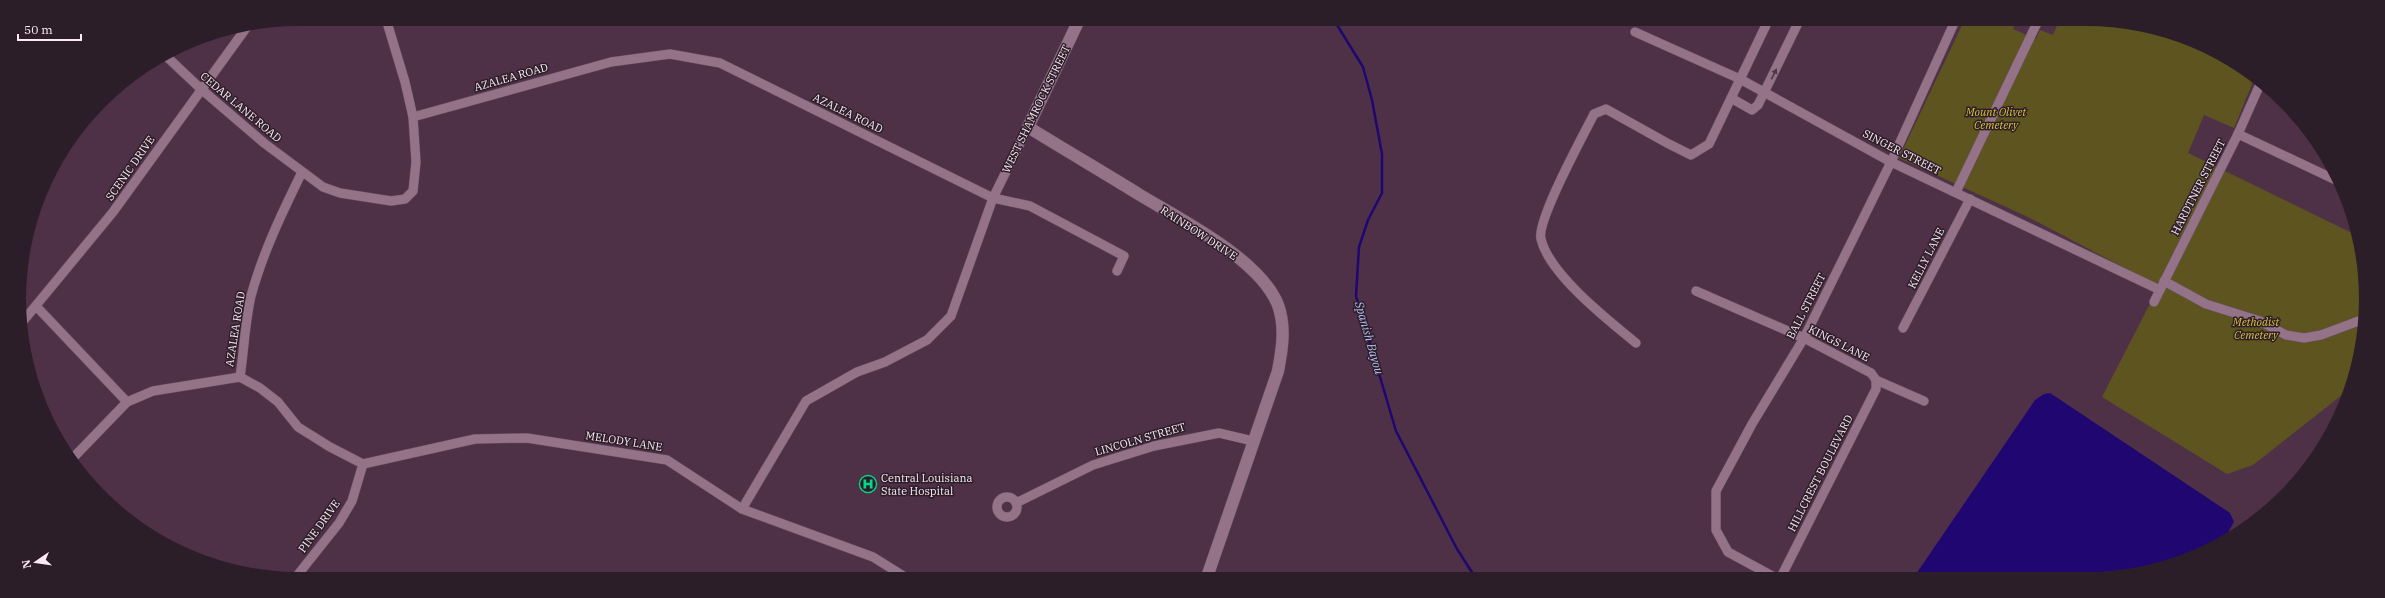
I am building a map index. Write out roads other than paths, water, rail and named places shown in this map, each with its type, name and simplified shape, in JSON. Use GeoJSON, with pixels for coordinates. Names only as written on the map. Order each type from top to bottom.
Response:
{"type":"FeatureCollection","features":[{"type":"Feature","properties":{"kind":"street"},"geometry":{"type":"LineString","coordinates":[[302,172],[323,187],[340,193],[390,201],[405,199],[413,191],[416,162],[413,117],[406,82],[388,26]]}},
{"type":"Feature","properties":{"kind":"street","name":"WEST SHAMROCK STREET"},"geometry":{"type":"LineString","coordinates":[[742,509],[806,400],[843,379],[885,362],[927,340],[951,316],[993,198],[1076,26]]}},
{"type":"Feature","properties":{"kind":"street"},"geometry":{"type":"LineString","coordinates":[[1636,343],[1581,295],[1549,258],[1540,238],[1544,218],[1594,114],[1606,109],[1666,144],[1691,155],[1709,144],[1766,26]]}},
{"type":"Feature","properties":{"kind":"street"},"geometry":{"type":"LineString","coordinates":[[1731,98],[1752,110],[1758,105],[1797,26]]}},
{"type":"Feature","properties":{"kind":"street","name":"BALL STREET"},"geometry":{"type":"LineString","coordinates":[[1765,572],[1728,552],[1716,530],[1716,491],[1752,424],[1804,338],[1891,162],[1953,26]]}},
{"type":"Feature","properties":{"kind":"street"},"geometry":{"type":"LineString","coordinates":[[1956,192],[2036,26]]}},
{"type":"Feature","properties":{"kind":"street","name":"SCENIC DRIVE"},"geometry":{"type":"LineString","coordinates":[[27,317],[113,212],[243,32]]}},
{"type":"Feature","properties":{"kind":"street","name":"SINGER STREET"},"geometry":{"type":"LineString","coordinates":[[1635,32],[1740,79],[1891,162],[2160,290]]}},
{"type":"Feature","properties":{"kind":"street","name":"AZALEA ROAD"},"geometry":{"type":"LineString","coordinates":[[413,117],[611,62],[670,54],[720,63],[993,198],[1030,206],[1124,256],[1117,271]]}},
{"type":"Feature","properties":{"kind":"street","name":"CEDAR LANE ROAD"},"geometry":{"type":"LineString","coordinates":[[169,59],[201,89],[302,172]]}},
{"type":"Feature","properties":{"kind":"street","name":"HARDTNER STREET"},"geometry":{"type":"LineString","coordinates":[[2154,302],[2238,134],[2259,88]]}},
{"type":"Feature","properties":{"kind":"street","name":"RAINBOW DRIVE"},"geometry":{"type":"LineString","coordinates":[[1028,127],[1220,243],[1249,266],[1264,284],[1278,305],[1282,327],[1283,349],[1278,371],[1209,572]]}},
{"type":"Feature","properties":{"kind":"street"},"geometry":{"type":"LineString","coordinates":[[2238,134],[2331,178]]}},
{"type":"Feature","properties":{"kind":"street","name":"AZALEA ROAD"},"geometry":{"type":"LineString","coordinates":[[240,377],[251,297],[261,264],[274,230],[302,172]]}},
{"type":"Feature","properties":{"kind":"street","name":"KELLY LANE"},"geometry":{"type":"LineString","coordinates":[[1903,328],[1970,199]]}},
{"type":"Feature","properties":{"kind":"street"},"geometry":{"type":"LineString","coordinates":[[2164,281],[2206,304],[2260,320],[2286,335],[2304,338],[2321,336],[2358,322]]}},
{"type":"Feature","properties":{"kind":"street","name":"KINGS LANE"},"geometry":{"type":"LineString","coordinates":[[1696,291],[1804,338],[1871,373],[1876,380],[1924,401]]}},
{"type":"Feature","properties":{"kind":"street"},"geometry":{"type":"LineString","coordinates":[[36,306],[127,402]]}},
{"type":"Feature","properties":{"kind":"street"},"geometry":{"type":"LineString","coordinates":[[75,456],[127,402],[152,391],[240,377],[260,388],[278,402],[298,427],[330,447],[363,464]]}},
{"type":"Feature","properties":{"kind":"street","name":"HILLCREST BOULEVARD"},"geometry":{"type":"LineString","coordinates":[[1784,572],[1876,389],[1876,380]]}},
{"type":"Feature","properties":{"kind":"street","name":"LINCOLN STREET"},"geometry":{"type":"LineString","coordinates":[[1016,503],[1093,465],[1154,446],[1219,433],[1253,441]]}},
{"type":"Feature","properties":{"kind":"street","name":"MELODY LANE"},"geometry":{"type":"LineString","coordinates":[[363,464],[475,439],[527,438],[667,460],[742,509],[873,557],[892,572]]}},
{"type":"Feature","properties":{"kind":"street","name":"PINE DRIVE"},"geometry":{"type":"LineString","coordinates":[[300,572],[339,523],[352,501],[363,464]]}},
{"type":"Feature","properties":{"kind":"waterway","name":"Spanish Bayou"},"geometry":{"type":"LineString","coordinates":[[1338,26],[1363,67],[1372,100],[1382,154],[1382,193],[1368,220],[1359,247],[1356,296],[1396,431],[1457,549],[1472,572]]}},
{"type":"Feature","properties":{"kind":"place","name":"Central Louisiana State Hospital"},"geometry":{"type":"Point","coordinates":[868,484]}},
{"type":"Feature","properties":{"kind":"park label","name":"Mount Olivet Cemetery"},"geometry":{"type":"Point","coordinates":[1996,118]}},
{"type":"Feature","properties":{"kind":"park label","name":"Methodist Cemetery"},"geometry":{"type":"Point","coordinates":[2256,328]}}]}
